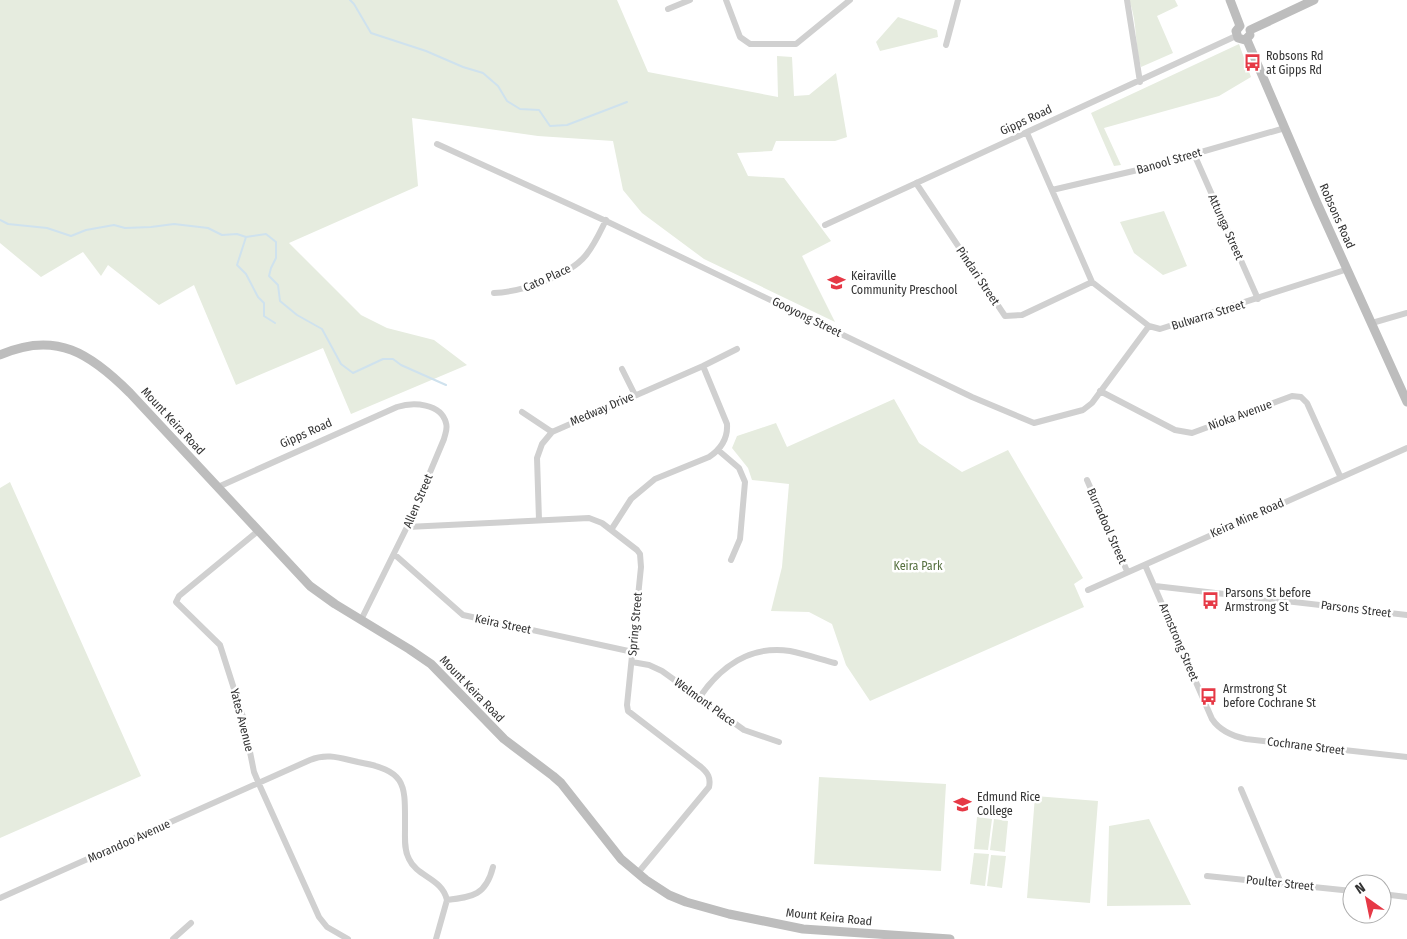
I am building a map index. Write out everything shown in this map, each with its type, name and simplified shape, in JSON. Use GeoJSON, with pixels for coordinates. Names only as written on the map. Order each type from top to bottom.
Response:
{"type":"FeatureCollection","features":[{"type":"Feature","properties":{"kind":"main road"},"geometry":{"type":"LineString","coordinates":[[1230,0],[1240,26]]}},
{"type":"Feature","properties":{"kind":"main road"},"geometry":{"type":"LineString","coordinates":[[1250,30],[1314,0]]}},
{"type":"Feature","properties":{"kind":"main road"},"geometry":{"type":"LineString","coordinates":[[1240,26],[1246,26],[1250,30],[1250,36],[1247,40],[1240,40],[1236,36],[1236,31],[1240,26]]}},
{"type":"Feature","properties":{"kind":"main road","name":"Robsons Road"},"geometry":{"type":"LineString","coordinates":[[1247,40],[1407,402]]}},
{"type":"Feature","properties":{"kind":"main road","name":"Mount Keira Road"},"geometry":{"type":"LineString","coordinates":[[0,355],[23,346],[47,344],[70,348],[93,360],[114,376],[310,586],[327,599],[409,648],[431,664],[504,739],[553,776],[570,793],[608,844],[637,874],[663,891],[686,902],[729,914],[836,936],[950,939]]}},
{"type":"Feature","properties":{"kind":"street"},"geometry":{"type":"LineString","coordinates":[[668,9],[690,0]]}},
{"type":"Feature","properties":{"kind":"street"},"geometry":{"type":"LineString","coordinates":[[726,0],[740,37],[750,44],[796,44],[850,0]]}},
{"type":"Feature","properties":{"kind":"street"},"geometry":{"type":"LineString","coordinates":[[946,45],[958,0]]}},
{"type":"Feature","properties":{"kind":"street"},"geometry":{"type":"LineString","coordinates":[[1127,0],[1140,82]]}},
{"type":"Feature","properties":{"kind":"street","name":"Gipps Road"},"geometry":{"type":"LineString","coordinates":[[825,225],[1140,82],[1236,36]]}},
{"type":"Feature","properties":{"kind":"street","name":"Banool Street"},"geometry":{"type":"LineString","coordinates":[[1052,190],[1142,169],[1285,128]]}},
{"type":"Feature","properties":{"kind":"street"},"geometry":{"type":"LineString","coordinates":[[1027,133],[1092,282],[1149,326]]}},
{"type":"Feature","properties":{"kind":"street","name":"Gooyong Street"},"geometry":{"type":"LineString","coordinates":[[437,144],[606,220],[972,397],[1034,423],[1083,410],[1092,403],[1149,326]]}},
{"type":"Feature","properties":{"kind":"street","name":"Attunga Street"},"geometry":{"type":"LineString","coordinates":[[1194,154],[1258,299]]}},
{"type":"Feature","properties":{"kind":"street","name":"Pindari Street"},"geometry":{"type":"LineString","coordinates":[[916,183],[1005,316],[1022,315],[1092,282]]}},
{"type":"Feature","properties":{"kind":"street","name":"Cato Place"},"geometry":{"type":"LineString","coordinates":[[494,292],[518,290],[569,270],[586,255],[606,220]]}},
{"type":"Feature","properties":{"kind":"street","name":"Bulwarra Street"},"geometry":{"type":"LineString","coordinates":[[1149,326],[1160,329],[1348,270]]}},
{"type":"Feature","properties":{"kind":"street"},"geometry":{"type":"LineString","coordinates":[[1372,323],[1407,313]]}},
{"type":"Feature","properties":{"kind":"street","name":"Medway Drive"},"geometry":{"type":"LineString","coordinates":[[552,432],[703,366],[737,349]]}},
{"type":"Feature","properties":{"kind":"street"},"geometry":{"type":"LineString","coordinates":[[611,530],[631,499],[656,479],[709,457],[718,450],[725,440],[727,424],[703,366]]}},
{"type":"Feature","properties":{"kind":"street"},"geometry":{"type":"LineString","coordinates":[[622,369],[635,395]]}},
{"type":"Feature","properties":{"kind":"street","name":"Nioka Avenue"},"geometry":{"type":"LineString","coordinates":[[1100,391],[1175,430],[1192,433],[1292,396],[1301,397],[1307,402],[1340,476]]}},
{"type":"Feature","properties":{"kind":"street","name":"Gipps Road"},"geometry":{"type":"LineString","coordinates":[[218,487],[405,405]]}},
{"type":"Feature","properties":{"kind":"street","name":"Allen Street"},"geometry":{"type":"LineString","coordinates":[[361,620],[407,527],[447,429],[446,423],[440,414],[430,408],[420,405],[405,405]]}},
{"type":"Feature","properties":{"kind":"street"},"geometry":{"type":"LineString","coordinates":[[522,412],[552,432],[542,444],[537,458],[540,520]]}},
{"type":"Feature","properties":{"kind":"street","name":"Keira Mine Road"},"geometry":{"type":"LineString","coordinates":[[1088,590],[1340,476],[1407,448]]}},
{"type":"Feature","properties":{"kind":"street"},"geometry":{"type":"LineString","coordinates":[[718,450],[739,468],[745,482],[740,539],[731,560]]}},
{"type":"Feature","properties":{"kind":"street","name":"Burradool Street"},"geometry":{"type":"LineString","coordinates":[[1087,480],[1128,571]]}},
{"type":"Feature","properties":{"kind":"street","name":"Spring Street"},"geometry":{"type":"LineString","coordinates":[[407,527],[589,518],[598,520],[637,550],[640,559],[628,705],[630,713],[707,772],[710,780],[708,787],[637,874]]}},
{"type":"Feature","properties":{"kind":"street","name":"Yates Avenue"},"geometry":{"type":"LineString","coordinates":[[258,531],[179,596],[176,602],[220,645],[243,717],[254,772],[259,784],[319,917],[328,927],[348,939]]}},
{"type":"Feature","properties":{"kind":"street","name":"Keira Street"},"geometry":{"type":"LineString","coordinates":[[394,554],[463,615],[632,652]]}},
{"type":"Feature","properties":{"kind":"street","name":"Armstrong Street"},"geometry":{"type":"LineString","coordinates":[[1145,565],[1212,719]]}},
{"type":"Feature","properties":{"kind":"street","name":"Parsons Street"},"geometry":{"type":"LineString","coordinates":[[1155,586],[1407,615]]}},
{"type":"Feature","properties":{"kind":"street"},"geometry":{"type":"LineString","coordinates":[[699,698],[719,673],[738,660],[756,653],[790,651],[835,663]]}},
{"type":"Feature","properties":{"kind":"street","name":"Welmont Place"},"geometry":{"type":"LineString","coordinates":[[632,662],[649,665],[662,671],[744,730],[779,742]]}},
{"type":"Feature","properties":{"kind":"street","name":"Cochrane Street"},"geometry":{"type":"LineString","coordinates":[[1212,719],[1224,732],[1238,737],[1407,757]]}},
{"type":"Feature","properties":{"kind":"street","name":"Morandoo Avenue"},"geometry":{"type":"LineString","coordinates":[[0,898],[310,760],[325,756],[376,765],[389,771],[398,779],[404,790],[405,841],[410,861],[416,870],[437,882],[444,891],[447,900]]}},
{"type":"Feature","properties":{"kind":"street"},"geometry":{"type":"LineString","coordinates":[[1241,789],[1281,883]]}},
{"type":"Feature","properties":{"kind":"street"},"geometry":{"type":"LineString","coordinates":[[436,939],[447,900],[470,897],[480,892],[488,882],[493,867]]}},
{"type":"Feature","properties":{"kind":"street","name":"Poulter Street"},"geometry":{"type":"LineString","coordinates":[[1207,876],[1342,890]]}},
{"type":"Feature","properties":{"kind":"street"},"geometry":{"type":"LineString","coordinates":[[1392,895],[1407,897]]}},
{"type":"Feature","properties":{"kind":"street"},"geometry":{"type":"LineString","coordinates":[[173,939],[191,923]]}},
{"type":"Feature","properties":{"kind":"green space"},"geometry":{"type":"Polygon","coordinates":[[[0,0],[617,0],[648,72],[778,97],[777,56],[792,57],[794,96],[809,95],[836,73],[847,137],[835,141],[776,141],[772,151],[737,153],[748,176],[784,178],[831,241],[802,256],[835,322],[704,259],[642,213],[623,190],[613,141],[538,136],[412,118],[418,186],[289,243],[361,315],[387,328],[434,340],[467,365],[351,414],[323,348],[236,385],[194,285],[159,305],[108,265],[101,276],[83,252],[41,277],[0,243],[0,0]]]}},
{"type":"Feature","properties":{"kind":"green space"},"geometry":{"type":"Polygon","coordinates":[[[1129,0],[1175,0],[1178,6],[1157,16],[1173,53],[1141,67],[1137,50],[1134,17],[1129,0]]]}},
{"type":"Feature","properties":{"kind":"green space"},"geometry":{"type":"Polygon","coordinates":[[[898,17],[937,30],[938,37],[880,51],[876,42],[898,17]]]}},
{"type":"Feature","properties":{"kind":"green space"},"geometry":{"type":"Polygon","coordinates":[[[1239,44],[1251,77],[1219,96],[1104,128],[1121,165],[1114,166],[1091,113],[1239,44]]]}},
{"type":"Feature","properties":{"kind":"green space"},"geometry":{"type":"Polygon","coordinates":[[[1164,211],[1187,266],[1163,275],[1134,253],[1120,222],[1164,211]]]}},
{"type":"Feature","properties":{"kind":"green space","name":"Keira Park"},"geometry":{"type":"Polygon","coordinates":[[[894,399],[919,443],[962,472],[1008,450],[1083,578],[1074,584],[1084,607],[870,701],[846,665],[832,624],[809,612],[771,611],[782,567],[789,484],[752,480],[748,468],[732,448],[737,436],[776,423],[787,447],[894,399]]]}},
{"type":"Feature","properties":{"kind":"green space"},"geometry":{"type":"Polygon","coordinates":[[[10,482],[141,776],[0,838],[0,488],[10,482]]]}},
{"type":"Feature","properties":{"kind":"green space"},"geometry":{"type":"Polygon","coordinates":[[[819,777],[946,784],[941,871],[814,864],[819,777]]]}},
{"type":"Feature","properties":{"kind":"green space"},"geometry":{"type":"Polygon","coordinates":[[[1035,796],[1098,801],[1090,903],[1027,898],[1035,796]]]}},
{"type":"Feature","properties":{"kind":"green space"},"geometry":{"type":"Polygon","coordinates":[[[977,817],[992,819],[988,850],[974,849],[977,817]]]}},
{"type":"Feature","properties":{"kind":"green space"},"geometry":{"type":"Polygon","coordinates":[[[994,819],[1008,821],[1005,852],[990,850],[994,819]]]}},
{"type":"Feature","properties":{"kind":"green space"},"geometry":{"type":"Polygon","coordinates":[[[1149,819],[1191,905],[1107,906],[1109,826],[1149,819]]]}},
{"type":"Feature","properties":{"kind":"green space"},"geometry":{"type":"Polygon","coordinates":[[[974,853],[989,854],[985,886],[970,884],[974,853]]]}},
{"type":"Feature","properties":{"kind":"green space"},"geometry":{"type":"Polygon","coordinates":[[[991,855],[1006,856],[1002,888],[987,886],[991,855]]]}},
{"type":"Feature","properties":{"kind":"waterway"},"geometry":{"type":"LineString","coordinates":[[350,0],[371,33],[426,51],[463,67],[483,73],[498,86],[507,101],[520,109],[539,110],[550,126],[567,125],[627,102]]}},
{"type":"Feature","properties":{"kind":"waterway"},"geometry":{"type":"LineString","coordinates":[[0,220],[8,224],[47,228],[71,236],[86,230],[114,225],[125,228],[174,224],[208,228],[222,235],[237,234],[246,237],[266,234],[276,242],[276,258],[269,276],[278,285],[280,301],[297,315],[322,329],[341,364],[353,373],[383,359],[393,359],[401,365],[446,385]]}},
{"type":"Feature","properties":{"kind":"waterway"},"geometry":{"type":"LineString","coordinates":[[246,237],[237,265],[246,274],[258,297],[264,303],[264,316],[275,323]]}},
{"type":"Feature","properties":{"kind":"place","name":"Robsons Rd at Gipps Rd"},"geometry":{"type":"Point","coordinates":[1252,63]}},
{"type":"Feature","properties":{"kind":"place","name":"Keiraville Community Preschool"},"geometry":{"type":"Point","coordinates":[837,283]}},
{"type":"Feature","properties":{"kind":"place","name":"Parsons St before Armstrong St"},"geometry":{"type":"Point","coordinates":[1211,600]}},
{"type":"Feature","properties":{"kind":"place","name":"Armstrong St before Cochrane St"},"geometry":{"type":"Point","coordinates":[1209,696]}},
{"type":"Feature","properties":{"kind":"place","name":"Edmund Rice College"},"geometry":{"type":"Point","coordinates":[963,804]}}]}
